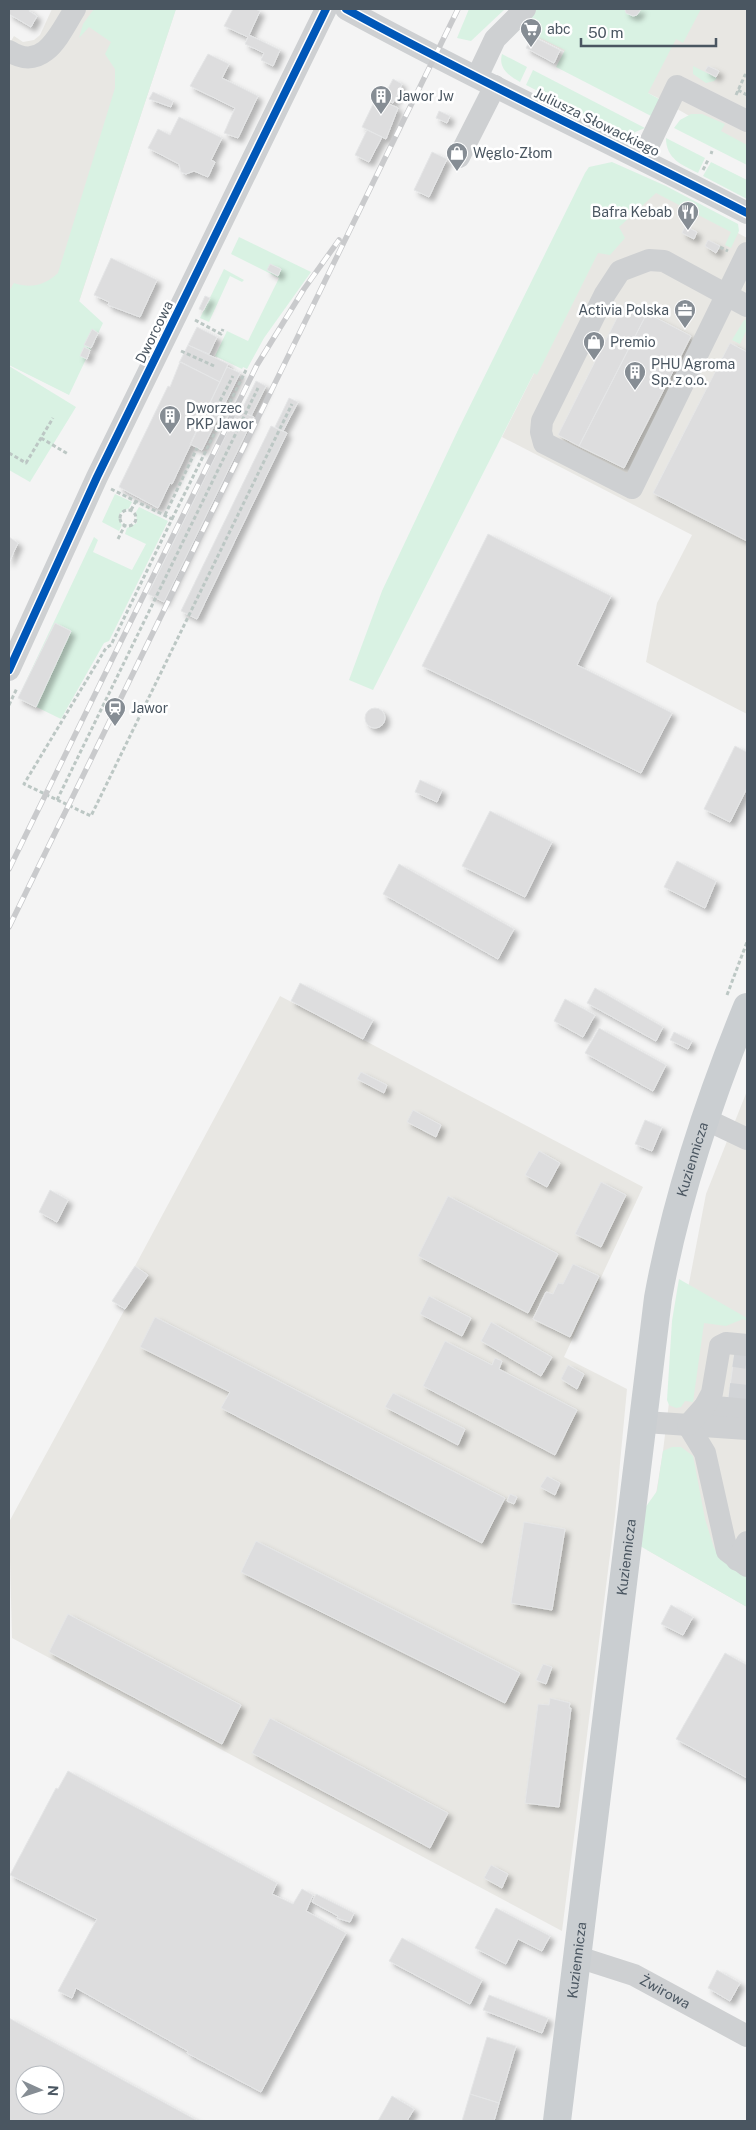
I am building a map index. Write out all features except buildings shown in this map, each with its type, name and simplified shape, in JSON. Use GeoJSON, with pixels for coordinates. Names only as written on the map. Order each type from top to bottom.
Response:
{"type":"FeatureCollection","features":[{"type":"Feature","properties":{"kind":"main road","name":"Kuziennicza"},"geometry":{"type":"LineString","coordinates":[[557,2121],[645,1422],[654,1334],[668,1246],[705,1119],[747,1007]]}},
{"type":"Feature","properties":{"kind":"street"},"geometry":{"type":"LineString","coordinates":[[9,51],[15,55],[30,58],[45,52],[52,46],[75,9]]}},
{"type":"Feature","properties":{"kind":"street","name":"Dworcowa"},"geometry":{"type":"LineString","coordinates":[[15,674],[71,530],[326,9]]}},
{"type":"Feature","properties":{"kind":"street","name":"Juliusza Słowackiego"},"geometry":{"type":"LineString","coordinates":[[346,9],[435,57],[642,158],[747,213]]}},
{"type":"Feature","properties":{"kind":"street"},"geometry":{"type":"LineString","coordinates":[[459,157],[486,82],[495,39],[525,9]]}},
{"type":"Feature","properties":{"kind":"street"},"geometry":{"type":"LineString","coordinates":[[642,158],[677,86],[747,121]]}},
{"type":"Feature","properties":{"kind":"street"},"geometry":{"type":"LineString","coordinates":[[737,252],[727,295],[632,488],[544,443],[541,432],[542,421],[605,294],[620,271],[648,260],[664,261],[727,295],[747,306]]}},
{"type":"Feature","properties":{"kind":"street"},"geometry":{"type":"LineString","coordinates":[[705,1119],[747,1139]]}},
{"type":"Feature","properties":{"kind":"street"},"geometry":{"type":"LineString","coordinates":[[688,1425],[718,1391],[733,1352]]}},
{"type":"Feature","properties":{"kind":"street"},"geometry":{"type":"LineString","coordinates":[[718,1391],[747,1410]]}},
{"type":"Feature","properties":{"kind":"street"},"geometry":{"type":"LineString","coordinates":[[645,1422],[747,1429]]}},
{"type":"Feature","properties":{"kind":"street"},"geometry":{"type":"LineString","coordinates":[[688,1425],[705,1452],[727,1551],[744,1556]]}},
{"type":"Feature","properties":{"kind":"street","name":"Żwirowa"},"geometry":{"type":"LineString","coordinates":[[578,1957],[634,1975],[747,2036]]}},
{"type":"Feature","properties":{"kind":"path"},"geometry":{"type":"LineString","coordinates":[[738,90],[747,94]]}},
{"type":"Feature","properties":{"kind":"path"},"geometry":{"type":"LineString","coordinates":[[720,246],[737,252]]}},
{"type":"Feature","properties":{"kind":"path"},"geometry":{"type":"LineString","coordinates":[[196,311],[192,319],[221,334],[223,329]]}},
{"type":"Feature","properties":{"kind":"path"},"geometry":{"type":"LineString","coordinates":[[175,354],[179,345]]}},
{"type":"Feature","properties":{"kind":"path"},"geometry":{"type":"LineString","coordinates":[[184,352],[214,366]]}},
{"type":"Feature","properties":{"kind":"path"},"geometry":{"type":"LineString","coordinates":[[246,370],[111,644],[106,648],[24,784],[91,816],[292,404]]}},
{"type":"Feature","properties":{"kind":"path"},"geometry":{"type":"LineString","coordinates":[[220,401],[233,376]]}},
{"type":"Feature","properties":{"kind":"path"},"geometry":{"type":"LineString","coordinates":[[57,800],[258,388]]}},
{"type":"Feature","properties":{"kind":"path"},"geometry":{"type":"LineString","coordinates":[[9,453],[26,463],[53,418]]}},
{"type":"Feature","properties":{"kind":"path"},"geometry":{"type":"LineString","coordinates":[[41,438],[68,454]]}},
{"type":"Feature","properties":{"kind":"path"},"geometry":{"type":"LineString","coordinates":[[165,515],[198,448]]}},
{"type":"Feature","properties":{"kind":"path"},"geometry":{"type":"LineString","coordinates":[[107,496],[112,484]]}},
{"type":"Feature","properties":{"kind":"path"},"geometry":{"type":"LineString","coordinates":[[110,489],[172,519]]}},
{"type":"Feature","properties":{"kind":"path"},"geometry":{"type":"LineString","coordinates":[[131,510],[136,501]]}},
{"type":"Feature","properties":{"kind":"path"},"geometry":{"type":"LineString","coordinates":[[125,525],[120,518],[122,513],[126,510],[131,510]]}},
{"type":"Feature","properties":{"kind":"path"},"geometry":{"type":"LineString","coordinates":[[125,525],[136,521],[136,516],[131,510]]}},
{"type":"Feature","properties":{"kind":"path"},"geometry":{"type":"LineString","coordinates":[[118,539],[125,525]]}},
{"type":"Feature","properties":{"kind":"path"},"geometry":{"type":"LineString","coordinates":[[9,705],[15,674]]}},
{"type":"Feature","properties":{"kind":"shaded area"},"geometry":{"type":"Polygon","coordinates":[[[52,9],[176,9],[67,338],[9,307],[9,39],[11,41],[14,36],[23,42],[34,40],[40,35],[52,9]]]}},
{"type":"Feature","properties":{"kind":"shaded area"},"geometry":{"type":"Polygon","coordinates":[[[513,9],[747,9],[747,149],[658,98],[532,35],[513,9]]]}},
{"type":"Feature","properties":{"kind":"shaded area"},"geometry":{"type":"Polygon","coordinates":[[[657,189],[747,238],[747,714],[646,662],[657,603],[692,535],[502,437],[600,242],[657,189]]]}},
{"type":"Feature","properties":{"kind":"shaded area"},"geometry":{"type":"Polygon","coordinates":[[[280,996],[643,1187],[564,1357],[627,1389],[615,1516],[562,1931],[12,1638],[9,1522],[125,1309],[148,1275],[135,1266],[280,996]]]}},
{"type":"Feature","properties":{"kind":"shaded area"},"geometry":{"type":"Polygon","coordinates":[[[747,1091],[747,1607],[647,1550],[663,1451],[674,1362],[706,1194],[747,1091]]]}},
{"type":"Feature","properties":{"kind":"green space"},"geometry":{"type":"Polygon","coordinates":[[[94,9],[176,9],[79,301],[103,323],[69,395],[9,365],[9,291],[14,283],[26,286],[38,285],[58,273],[115,88],[115,69],[105,54],[111,42],[89,27],[79,38],[83,24],[94,9]]]}},
{"type":"Feature","properties":{"kind":"green space"},"geometry":{"type":"Polygon","coordinates":[[[469,9],[505,9],[471,41],[457,38],[469,9]]]}},
{"type":"Feature","properties":{"kind":"green space"},"geometry":{"type":"Polygon","coordinates":[[[537,9],[701,9],[683,43],[676,39],[648,93],[661,100],[653,117],[556,67],[565,50],[518,27],[537,9]]]}},
{"type":"Feature","properties":{"kind":"green space"},"geometry":{"type":"Polygon","coordinates":[[[502,54],[527,67],[520,82],[505,71],[501,59],[502,54]]]}},
{"type":"Feature","properties":{"kind":"green space"},"geometry":{"type":"Polygon","coordinates":[[[693,66],[717,78],[706,83],[693,74],[693,66]]]}},
{"type":"Feature","properties":{"kind":"green space"},"geometry":{"type":"Polygon","coordinates":[[[533,70],[645,128],[633,133],[618,132],[526,85],[533,70]]]}},
{"type":"Feature","properties":{"kind":"green space"},"geometry":{"type":"Polygon","coordinates":[[[691,114],[702,114],[725,124],[721,131],[747,145],[747,165],[674,128],[680,120],[691,114]]]}},
{"type":"Feature","properties":{"kind":"green space"},"geometry":{"type":"Polygon","coordinates":[[[666,138],[705,158],[698,173],[681,164],[672,156],[666,138]]]}},
{"type":"Feature","properties":{"kind":"green space"},"geometry":{"type":"Polygon","coordinates":[[[612,162],[666,186],[738,224],[739,231],[731,248],[725,245],[731,232],[656,193],[619,227],[625,238],[610,255],[598,253],[537,375],[534,373],[373,690],[349,680],[382,591],[459,428],[585,173],[589,167],[612,162]]]}},
{"type":"Feature","properties":{"kind":"green space"},"geometry":{"type":"Polygon","coordinates":[[[711,162],[747,180],[747,199],[703,176],[711,162]]]}},
{"type":"Feature","properties":{"kind":"green space"},"geometry":{"type":"Polygon","coordinates":[[[239,237],[311,272],[264,338],[247,369],[243,367],[242,369],[215,356],[227,331],[248,341],[279,278],[231,254],[239,237]]]}},
{"type":"Feature","properties":{"kind":"green space"},"geometry":{"type":"Polygon","coordinates":[[[224,269],[244,280],[242,282],[230,276],[209,322],[200,318],[224,269]]]}},
{"type":"Feature","properties":{"kind":"green space"},"geometry":{"type":"Polygon","coordinates":[[[744,320],[747,320],[747,329],[740,344],[732,340],[744,320]]]}},
{"type":"Feature","properties":{"kind":"green space"},"geometry":{"type":"Polygon","coordinates":[[[9,366],[76,407],[30,482],[9,470],[9,366]]]}},
{"type":"Feature","properties":{"kind":"green space"},"geometry":{"type":"Polygon","coordinates":[[[115,494],[132,502],[129,508],[119,514],[119,520],[122,525],[119,531],[102,522],[115,494]]]}},
{"type":"Feature","properties":{"kind":"green space"},"geometry":{"type":"Polygon","coordinates":[[[139,507],[168,521],[109,641],[104,643],[61,719],[18,698],[94,537],[98,540],[93,552],[132,570],[146,544],[125,534],[127,528],[137,523],[136,512],[139,507]]]}},
{"type":"Feature","properties":{"kind":"green space"},"geometry":{"type":"Polygon","coordinates":[[[679,1279],[747,1318],[747,1321],[743,1319],[726,1326],[704,1323],[693,1402],[685,1401],[681,1407],[676,1408],[669,1405],[667,1400],[672,1321],[679,1279]]]}},
{"type":"Feature","properties":{"kind":"green space"},"geometry":{"type":"Polygon","coordinates":[[[672,1447],[681,1447],[693,1456],[705,1519],[714,1548],[720,1557],[747,1577],[747,1607],[640,1546],[645,1508],[657,1491],[663,1451],[672,1447]]]}},
{"type":"Feature","properties":{"kind":"tunnel"},"geometry":{"type":"LineString","coordinates":[[734,1356],[747,1358]]}},
{"type":"Feature","properties":{"kind":"tunnel"},"geometry":{"type":"LineString","coordinates":[[729,1394],[747,1396]]}},
{"type":"Feature","properties":{"kind":"railway"},"geometry":{"type":"LineString","coordinates":[[9,927],[458,9]]}},
{"type":"Feature","properties":{"kind":"railway"},"geometry":{"type":"LineString","coordinates":[[9,869],[257,365],[304,289],[339,240]]}},
{"type":"Feature","properties":{"kind":"cycle path"},"geometry":{"type":"LineString","coordinates":[[9,670],[97,477],[326,9]]}},
{"type":"Feature","properties":{"kind":"cycle path"},"geometry":{"type":"LineString","coordinates":[[346,9],[445,62],[747,213]]}},
{"type":"Feature","properties":{"kind":"place","name":"abc"},"geometry":{"type":"Point","coordinates":[531,48]}},
{"type":"Feature","properties":{"kind":"place","name":"Jawor Jw"},"geometry":{"type":"Point","coordinates":[381,115]}},
{"type":"Feature","properties":{"kind":"place","name":"Węglo-Złom"},"geometry":{"type":"Point","coordinates":[457,172]}},
{"type":"Feature","properties":{"kind":"place","name":"Bafra Kebab"},"geometry":{"type":"Point","coordinates":[688,231]}},
{"type":"Feature","properties":{"kind":"place","name":"Activia Polska"},"geometry":{"type":"Point","coordinates":[685,329]}},
{"type":"Feature","properties":{"kind":"place","name":"Premio"},"geometry":{"type":"Point","coordinates":[594,361]}},
{"type":"Feature","properties":{"kind":"place","name":"PHU Agroma Sp. z o.o."},"geometry":{"type":"Point","coordinates":[635,391]}},
{"type":"Feature","properties":{"kind":"place","name":"Dworzec PKP Jawor"},"geometry":{"type":"Point","coordinates":[170,435]}},
{"type":"Feature","properties":{"kind":"place","name":"Jawor"},"geometry":{"type":"Point","coordinates":[115,727]}}]}
